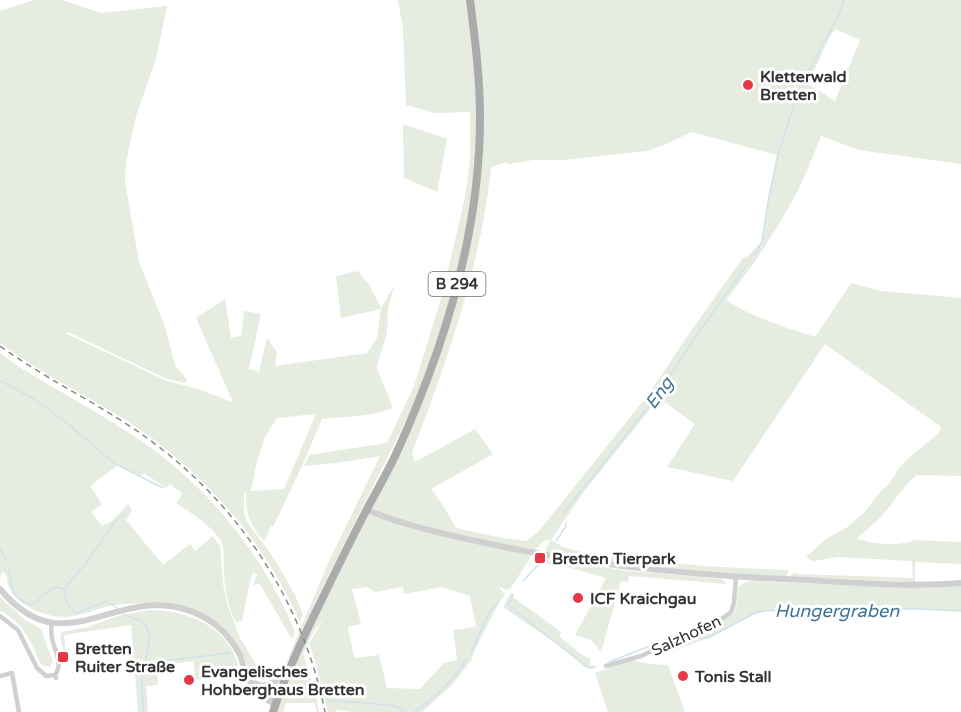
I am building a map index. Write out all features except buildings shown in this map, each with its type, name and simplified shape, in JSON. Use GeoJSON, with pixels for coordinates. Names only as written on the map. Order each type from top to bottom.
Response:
{"type":"FeatureCollection","features":[{"type":"Feature","properties":{"kind":"main road","name":"B 294"},"geometry":{"type":"LineString","coordinates":[[274,708],[322,600],[395,455],[430,374],[450,314],[468,236],[476,184],[480,116],[477,52],[470,0]]}},
{"type":"Feature","properties":{"kind":"street"},"geometry":{"type":"LineString","coordinates":[[367,510],[440,532],[548,556],[635,569],[736,578],[913,585],[961,582]]}},
{"type":"Feature","properties":{"kind":"street","name":"Salzhofen"},"geometry":{"type":"LineString","coordinates":[[606,666],[641,656],[723,618],[731,612],[734,603],[736,578]]}},
{"type":"Feature","properties":{"kind":"street"},"geometry":{"type":"LineString","coordinates":[[0,590],[21,610],[40,620],[52,623],[81,622],[128,608],[151,605],[170,606],[208,619],[234,644],[251,687],[274,708]]}},
{"type":"Feature","properties":{"kind":"street"},"geometry":{"type":"LineString","coordinates":[[0,616],[18,630],[39,671],[46,676],[56,677],[59,660],[52,639],[52,623]]}},
{"type":"Feature","properties":{"kind":"street"},"geometry":{"type":"LineString","coordinates":[[261,686],[275,682],[290,668]]}},
{"type":"Feature","properties":{"kind":"street"},"geometry":{"type":"LineString","coordinates":[[0,676],[12,674],[20,712]]}},
{"type":"Feature","properties":{"kind":"street"},"geometry":{"type":"LineString","coordinates":[[250,682],[270,692],[274,697],[274,708]]}},
{"type":"Feature","properties":{"kind":"shaded area"},"geometry":{"type":"Polygon","coordinates":[[[34,0],[62,0],[101,13],[167,6],[156,59],[136,116],[126,162],[125,181],[139,262],[165,327],[175,365],[187,380],[186,383],[167,379],[68,332],[67,334],[167,381],[195,388],[233,402],[196,318],[225,299],[231,338],[241,336],[244,311],[261,314],[249,369],[259,372],[267,338],[277,352],[275,366],[367,353],[377,338],[381,309],[341,318],[336,276],[358,271],[369,285],[381,308],[394,286],[388,308],[387,333],[377,365],[392,408],[368,414],[322,419],[302,466],[265,540],[251,523],[246,493],[244,493],[245,516],[291,588],[303,614],[300,622],[287,594],[255,543],[237,519],[196,475],[136,427],[40,368],[38,369],[0,343],[0,11],[34,0]],[[316,414],[277,418],[265,437],[251,491],[284,489],[316,414]]]}},
{"type":"Feature","properties":{"kind":"shaded area"},"geometry":{"type":"Polygon","coordinates":[[[398,0],[961,0],[961,164],[859,150],[821,136],[787,210],[763,249],[726,300],[758,317],[815,337],[851,283],[882,291],[961,298],[961,476],[917,475],[880,518],[857,539],[886,544],[901,544],[915,540],[961,542],[961,564],[915,562],[915,582],[790,576],[795,572],[797,574],[913,578],[912,561],[838,557],[813,561],[806,557],[826,539],[846,528],[864,513],[889,484],[899,468],[939,433],[941,427],[825,344],[733,481],[667,467],[695,424],[659,398],[582,494],[551,540],[574,550],[638,560],[788,570],[785,577],[672,571],[548,553],[545,550],[550,541],[545,540],[535,550],[511,588],[506,590],[501,587],[500,589],[505,594],[472,659],[452,685],[422,712],[336,710],[336,712],[328,712],[309,644],[324,618],[314,631],[303,653],[319,712],[317,712],[315,703],[286,703],[283,712],[273,712],[346,556],[393,468],[425,383],[290,657],[277,678],[272,682],[270,674],[279,672],[286,663],[330,559],[380,456],[304,466],[309,455],[387,443],[414,386],[441,299],[462,211],[470,159],[470,112],[435,113],[406,105],[403,29],[398,0]],[[835,29],[808,84],[835,101],[860,40],[835,29]],[[692,132],[647,151],[564,160],[533,160],[509,164],[506,162],[491,167],[471,277],[450,348],[412,453],[415,462],[475,429],[493,454],[431,489],[456,528],[527,541],[539,531],[651,391],[743,258],[748,256],[762,241],[777,155],[692,132]],[[368,587],[352,589],[361,624],[348,627],[354,658],[379,655],[387,688],[420,689],[444,663],[457,660],[453,630],[476,627],[470,596],[442,587],[404,594],[403,587],[375,592],[368,587]]]}},
{"type":"Feature","properties":{"kind":"shaded area"},"geometry":{"type":"Polygon","coordinates":[[[403,124],[447,139],[437,192],[404,178],[403,124]]]}},
{"type":"Feature","properties":{"kind":"shaded area"},"geometry":{"type":"Polygon","coordinates":[[[0,353],[19,367],[141,441],[189,480],[232,525],[251,550],[295,632],[292,639],[259,583],[253,586],[257,574],[253,572],[242,621],[236,622],[227,598],[223,550],[219,538],[202,521],[176,503],[183,494],[170,484],[166,488],[144,473],[139,477],[118,465],[90,486],[102,504],[91,512],[102,526],[111,522],[128,504],[132,510],[126,520],[163,565],[190,544],[195,551],[213,536],[220,546],[223,584],[228,606],[240,638],[257,666],[257,670],[254,673],[250,672],[238,645],[225,628],[212,618],[182,606],[132,603],[115,605],[79,615],[57,617],[37,611],[19,601],[8,585],[7,576],[3,571],[0,577],[0,353]]]}},
{"type":"Feature","properties":{"kind":"shaded area"},"geometry":{"type":"Polygon","coordinates":[[[542,558],[629,571],[721,579],[728,584],[629,576],[628,582],[621,581],[601,652],[591,640],[575,635],[606,578],[537,562],[542,558]]]}},
{"type":"Feature","properties":{"kind":"shaded area"},"geometry":{"type":"Polygon","coordinates":[[[751,581],[866,586],[961,585],[961,611],[815,609],[765,611],[755,613],[708,638],[668,653],[658,650],[734,613],[738,587],[751,581]]]}},
{"type":"Feature","properties":{"kind":"shaded area"},"geometry":{"type":"Polygon","coordinates":[[[511,593],[514,594],[513,597],[562,633],[559,636],[590,659],[590,665],[597,666],[593,669],[586,668],[557,644],[504,608],[511,593]]]}},
{"type":"Feature","properties":{"kind":"shaded area"},"geometry":{"type":"Polygon","coordinates":[[[0,597],[25,620],[41,629],[53,661],[50,667],[41,664],[30,640],[20,627],[0,611],[0,597]]]}},
{"type":"Feature","properties":{"kind":"shaded area"},"geometry":{"type":"Polygon","coordinates":[[[148,610],[191,617],[217,632],[234,654],[242,681],[241,692],[235,694],[232,675],[196,680],[193,661],[157,666],[158,685],[146,686],[148,712],[138,712],[131,625],[64,635],[66,655],[61,641],[62,632],[88,627],[117,616],[148,610]]]}},
{"type":"Feature","properties":{"kind":"shaded area"},"geometry":{"type":"Polygon","coordinates":[[[632,660],[668,665],[685,712],[608,712],[595,673],[632,660]]]}},
{"type":"Feature","properties":{"kind":"waterway","name":"Eng"},"geometry":{"type":"LineString","coordinates":[[806,77],[844,0]]}},
{"type":"Feature","properties":{"kind":"waterway","name":"Eng"},"geometry":{"type":"LineString","coordinates":[[755,255],[762,241],[778,155],[800,86]]}},
{"type":"Feature","properties":{"kind":"waterway","name":"Eng"},"geometry":{"type":"LineString","coordinates":[[563,514],[657,396],[747,265]]}},
{"type":"Feature","properties":{"kind":"waterway"},"geometry":{"type":"LineString","coordinates":[[0,381],[33,398],[114,463],[163,488]]}},
{"type":"Feature","properties":{"kind":"waterway"},"geometry":{"type":"LineString","coordinates":[[64,589],[86,563],[116,520],[125,514]]}},
{"type":"Feature","properties":{"kind":"waterway","name":"Eng"},"geometry":{"type":"LineString","coordinates":[[556,541],[566,526],[566,522]]}},
{"type":"Feature","properties":{"kind":"waterway"},"geometry":{"type":"LineString","coordinates":[[0,548],[5,559]]}},
{"type":"Feature","properties":{"kind":"waterway","name":"Eng"},"geometry":{"type":"LineString","coordinates":[[523,581],[539,564]]}},
{"type":"Feature","properties":{"kind":"waterway"},"geometry":{"type":"LineString","coordinates":[[9,571],[13,591],[26,603],[32,604],[38,601],[41,596],[55,587],[64,589],[67,602],[76,613],[107,601],[118,609]]}},
{"type":"Feature","properties":{"kind":"waterway","name":"Hungergraben"},"geometry":{"type":"LineString","coordinates":[[513,595],[508,605],[586,666],[594,667]]}},
{"type":"Feature","properties":{"kind":"waterway","name":"Hungergraben"},"geometry":{"type":"LineString","coordinates":[[471,653],[486,618],[498,602]]}},
{"type":"Feature","properties":{"kind":"waterway","name":"Hungergraben"},"geometry":{"type":"LineString","coordinates":[[683,639],[708,638],[755,613],[765,611],[815,609],[961,611]]}},
{"type":"Feature","properties":{"kind":"waterway"},"geometry":{"type":"LineString","coordinates":[[124,614],[143,622],[148,630],[149,643],[142,683],[144,712]]}},
{"type":"Feature","properties":{"kind":"waterway","name":"Hungergraben"},"geometry":{"type":"LineString","coordinates":[[609,662],[655,644]]}},
{"type":"Feature","properties":{"kind":"waterway","name":"Hungergraben"},"geometry":{"type":"LineString","coordinates":[[145,666],[171,660],[230,653]]}},
{"type":"Feature","properties":{"kind":"waterway","name":"Hungergraben"},"geometry":{"type":"LineString","coordinates":[[414,712],[443,689],[466,660]]}},
{"type":"Feature","properties":{"kind":"waterway","name":"Hungergraben"},"geometry":{"type":"LineString","coordinates":[[329,701],[395,706],[405,712]]}},
{"type":"Feature","properties":{"kind":"railway"},"geometry":{"type":"LineString","coordinates":[[0,346],[147,438],[211,493],[262,558],[283,594],[301,632],[315,671],[325,712]]}},
{"type":"Feature","properties":{"kind":"place","name":"Kletterwald Bretten"},"geometry":{"type":"Point","coordinates":[748,85]}},
{"type":"Feature","properties":{"kind":"place","name":"Bretten Tierpark"},"geometry":{"type":"Point","coordinates":[540,558]}},
{"type":"Feature","properties":{"kind":"place","name":"ICF Kraichgau"},"geometry":{"type":"Point","coordinates":[578,598]}},
{"type":"Feature","properties":{"kind":"place","name":"Bretten Ruiter Straße"},"geometry":{"type":"Point","coordinates":[63,657]}},
{"type":"Feature","properties":{"kind":"place","name":"Tonis Stall"},"geometry":{"type":"Point","coordinates":[683,676]}},
{"type":"Feature","properties":{"kind":"place","name":"Evangelisches Hohberghaus Bretten"},"geometry":{"type":"Point","coordinates":[189,680]}}]}
